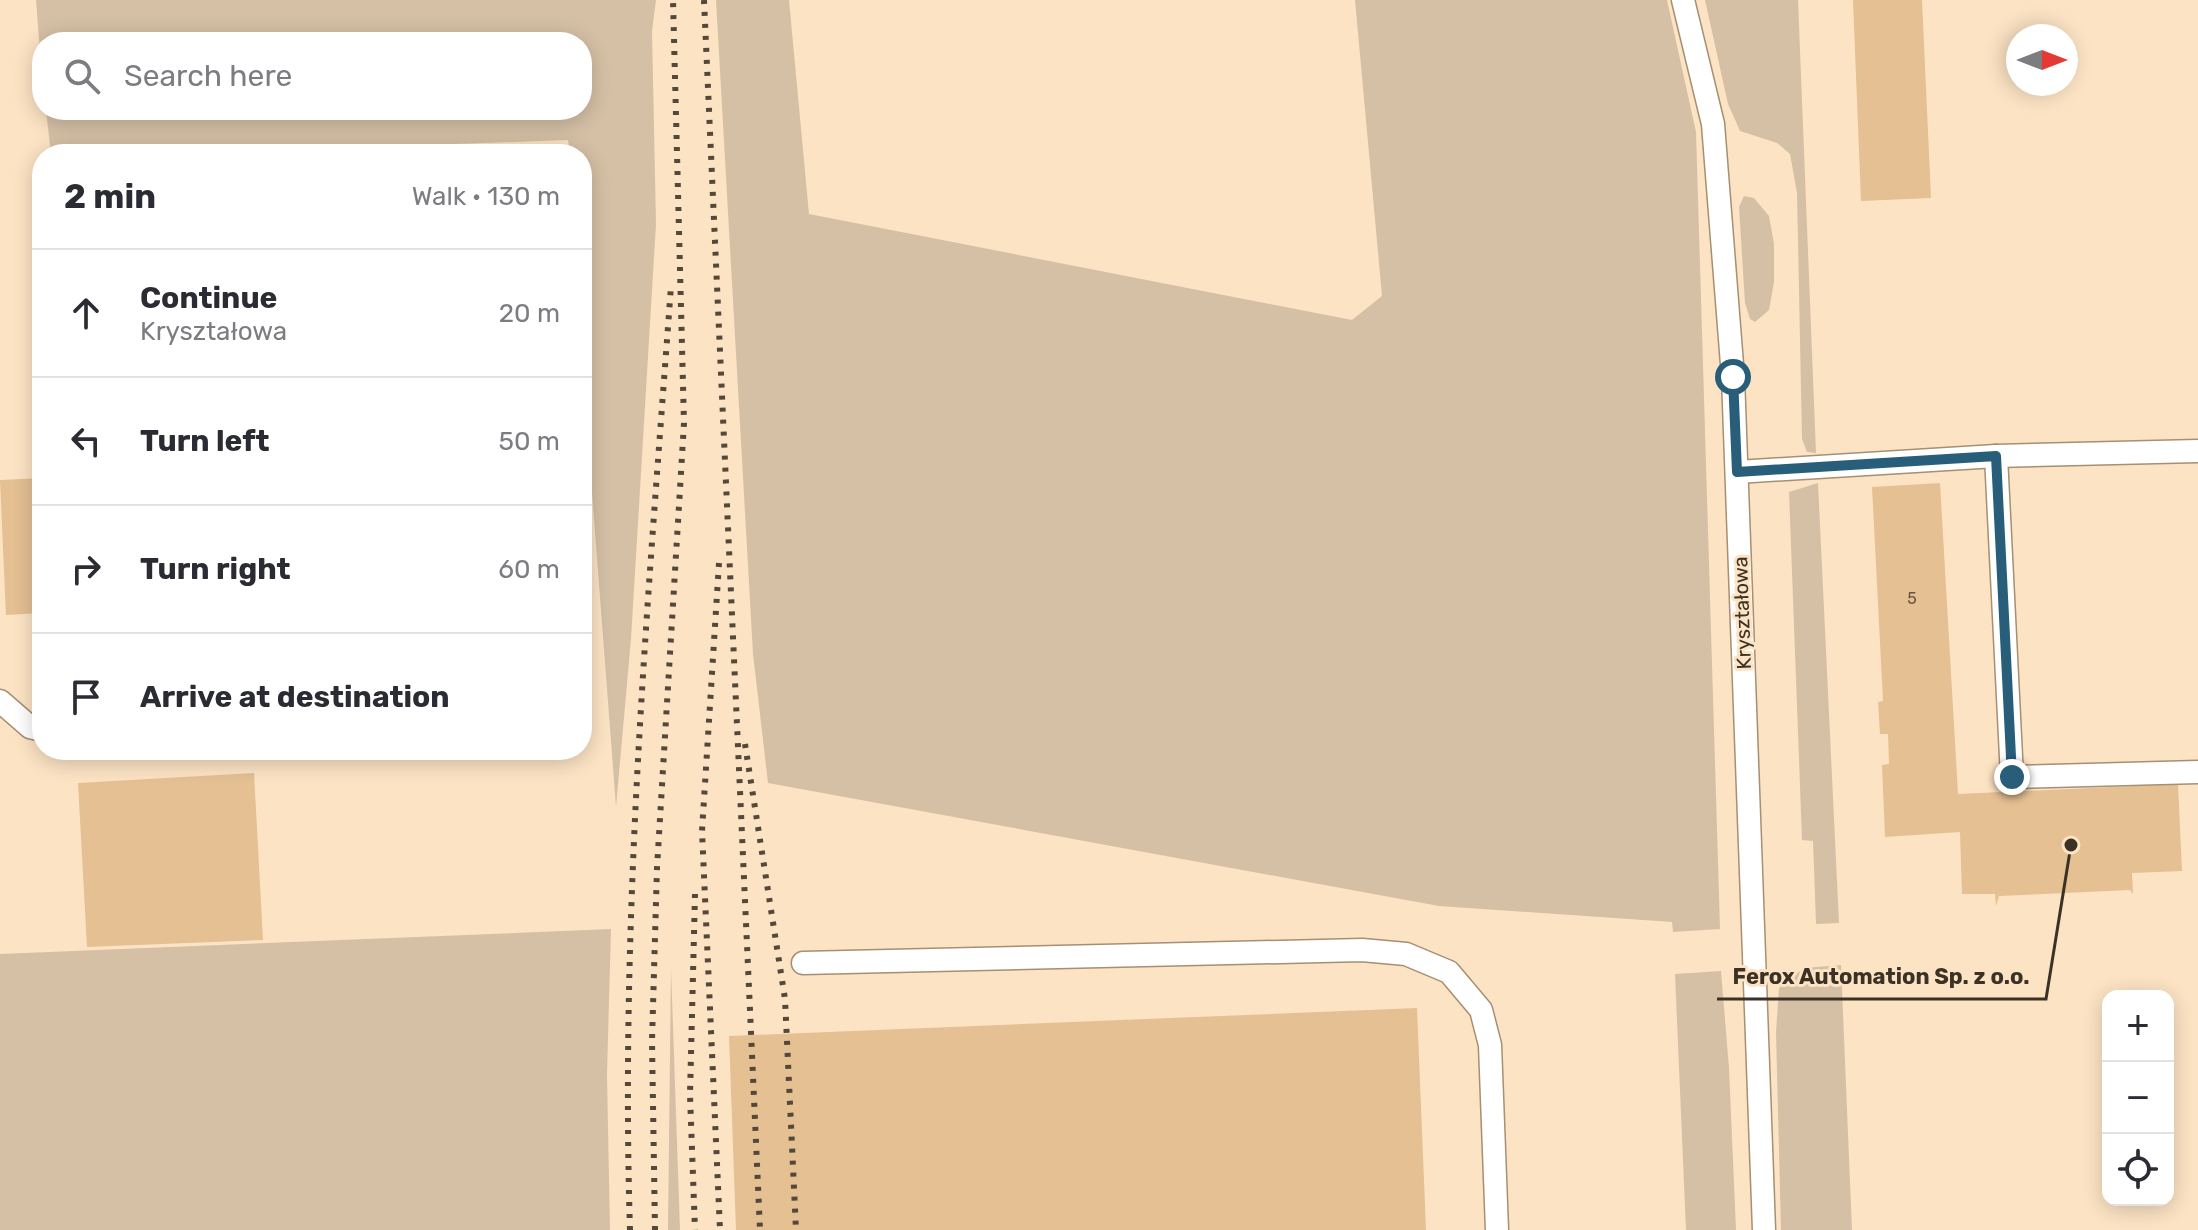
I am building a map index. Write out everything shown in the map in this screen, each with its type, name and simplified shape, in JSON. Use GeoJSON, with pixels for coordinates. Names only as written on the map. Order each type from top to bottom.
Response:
{"type":"FeatureCollection","features":[{"type":"Feature","properties":{"kind":"lane","name":"Kryształowa"},"geometry":{"type":"LineString","coordinates":[[1683,0],[1713,124],[1737,472],[1764,1230]]}},
{"type":"Feature","properties":{"kind":"lane"},"geometry":{"type":"LineString","coordinates":[[1737,472],[1996,456],[2198,451]]}},
{"type":"Feature","properties":{"kind":"lane"},"geometry":{"type":"LineString","coordinates":[[1996,456],[2012,777],[2198,772]]}},
{"type":"Feature","properties":{"kind":"lane"},"geometry":{"type":"LineString","coordinates":[[0,701],[32,728]]}},
{"type":"Feature","properties":{"kind":"lane"},"geometry":{"type":"LineString","coordinates":[[803,963],[1362,950],[1406,954],[1449,972],[1481,1010],[1490,1045],[1497,1230]]}},
{"type":"Feature","properties":{"kind":"shaded area"},"geometry":{"type":"Polygon","coordinates":[[[36,0],[656,0],[652,31],[656,224],[631,639],[616,807],[592,492],[592,144],[569,144],[568,140],[457,144],[50,144],[47,120],[592,120],[592,32],[38,32],[36,0]]]}},
{"type":"Feature","properties":{"kind":"shaded area"},"geometry":{"type":"Polygon","coordinates":[[[716,0],[789,0],[809,214],[1352,320],[1382,296],[1355,0],[1667,0],[1696,132],[1720,929],[1673,932],[1672,922],[1439,906],[768,783],[753,654],[716,0]]]}},
{"type":"Feature","properties":{"kind":"shaded area"},"geometry":{"type":"Polygon","coordinates":[[[1705,0],[1798,0],[1816,453],[1807,452],[1802,439],[1797,193],[1790,154],[1777,143],[1740,131],[1728,104],[1705,0]]]}},
{"type":"Feature","properties":{"kind":"shaded area"},"geometry":{"type":"Polygon","coordinates":[[[1744,196],[1754,198],[1769,216],[1774,244],[1774,282],[1769,310],[1755,322],[1750,319],[1745,303],[1739,207],[1744,196]]]}},
{"type":"Feature","properties":{"kind":"shaded area"},"geometry":{"type":"Polygon","coordinates":[[[1818,483],[1839,923],[1816,924],[1813,841],[1802,840],[1789,492],[1818,483]]]}},
{"type":"Feature","properties":{"kind":"shaded area"},"geometry":{"type":"Polygon","coordinates":[[[611,929],[607,1075],[610,1230],[0,1230],[0,954],[611,929]]]}},
{"type":"Feature","properties":{"kind":"shaded area"},"geometry":{"type":"Polygon","coordinates":[[[1841,965],[1852,1230],[1781,1230],[1776,1032],[1779,988],[1804,968],[1841,965]]]}},
{"type":"Feature","properties":{"kind":"shaded area"},"geometry":{"type":"Polygon","coordinates":[[[671,968],[680,1230],[668,1230],[671,968]]]}},
{"type":"Feature","properties":{"kind":"shaded area"},"geometry":{"type":"Polygon","coordinates":[[[1721,971],[1736,1230],[1686,1230],[1675,974],[1721,971]]]}},
{"type":"Feature","properties":{"kind":"building"},"geometry":{"type":"Polygon","coordinates":[[[1853,0],[1922,0],[1931,198],[1861,201],[1853,0]]]}},
{"type":"Feature","properties":{"kind":"building"},"geometry":{"type":"Polygon","coordinates":[[[32,478],[32,614],[6,615],[0,480],[32,478]]]}},
{"type":"Feature","properties":{"kind":"building"},"geometry":{"type":"Polygon","coordinates":[[[1940,483],[1958,794],[2178,784],[2182,871],[2132,873],[2133,894],[2130,890],[1999,896],[1996,906],[1995,894],[1962,894],[1960,832],[1885,837],[1882,765],[1889,764],[1888,734],[1880,734],[1878,702],[1883,701],[1872,487],[1940,483]]]}},
{"type":"Feature","properties":{"kind":"building"},"geometry":{"type":"Polygon","coordinates":[[[254,773],[263,940],[87,947],[78,783],[254,773]]]}},
{"type":"Feature","properties":{"kind":"building"},"geometry":{"type":"Polygon","coordinates":[[[1417,1008],[1426,1230],[736,1230],[729,1036],[1417,1008]]]}},
{"type":"Feature","properties":{"kind":"railway"},"geometry":{"type":"LineString","coordinates":[[655,1230],[652,1041],[657,868],[684,423],[673,0]]}},
{"type":"Feature","properties":{"kind":"railway"},"geometry":{"type":"LineString","coordinates":[[704,0],[760,1230]]}},
{"type":"Feature","properties":{"kind":"railway"},"geometry":{"type":"LineString","coordinates":[[630,1230],[629,994],[638,758],[671,286]]}},
{"type":"Feature","properties":{"kind":"railway"},"geometry":{"type":"LineString","coordinates":[[719,563],[702,831],[720,1230]]}},
{"type":"Feature","properties":{"kind":"railway"},"geometry":{"type":"LineString","coordinates":[[745,744],[785,999],[796,1230]]}},
{"type":"Feature","properties":{"kind":"railway"},"geometry":{"type":"LineString","coordinates":[[695,894],[690,1095],[695,1230]]}},
{"type":"Feature","properties":{"kind":"place","name":"Ferox Automation Sp. z o.o."},"geometry":{"type":"Point","coordinates":[2071,845]}},
{"type":"Feature","properties":{"kind":"route"},"geometry":{"type":"LineString","coordinates":[[1733,377],[1737,472],[1996,456],[2012,777]]}}]}
